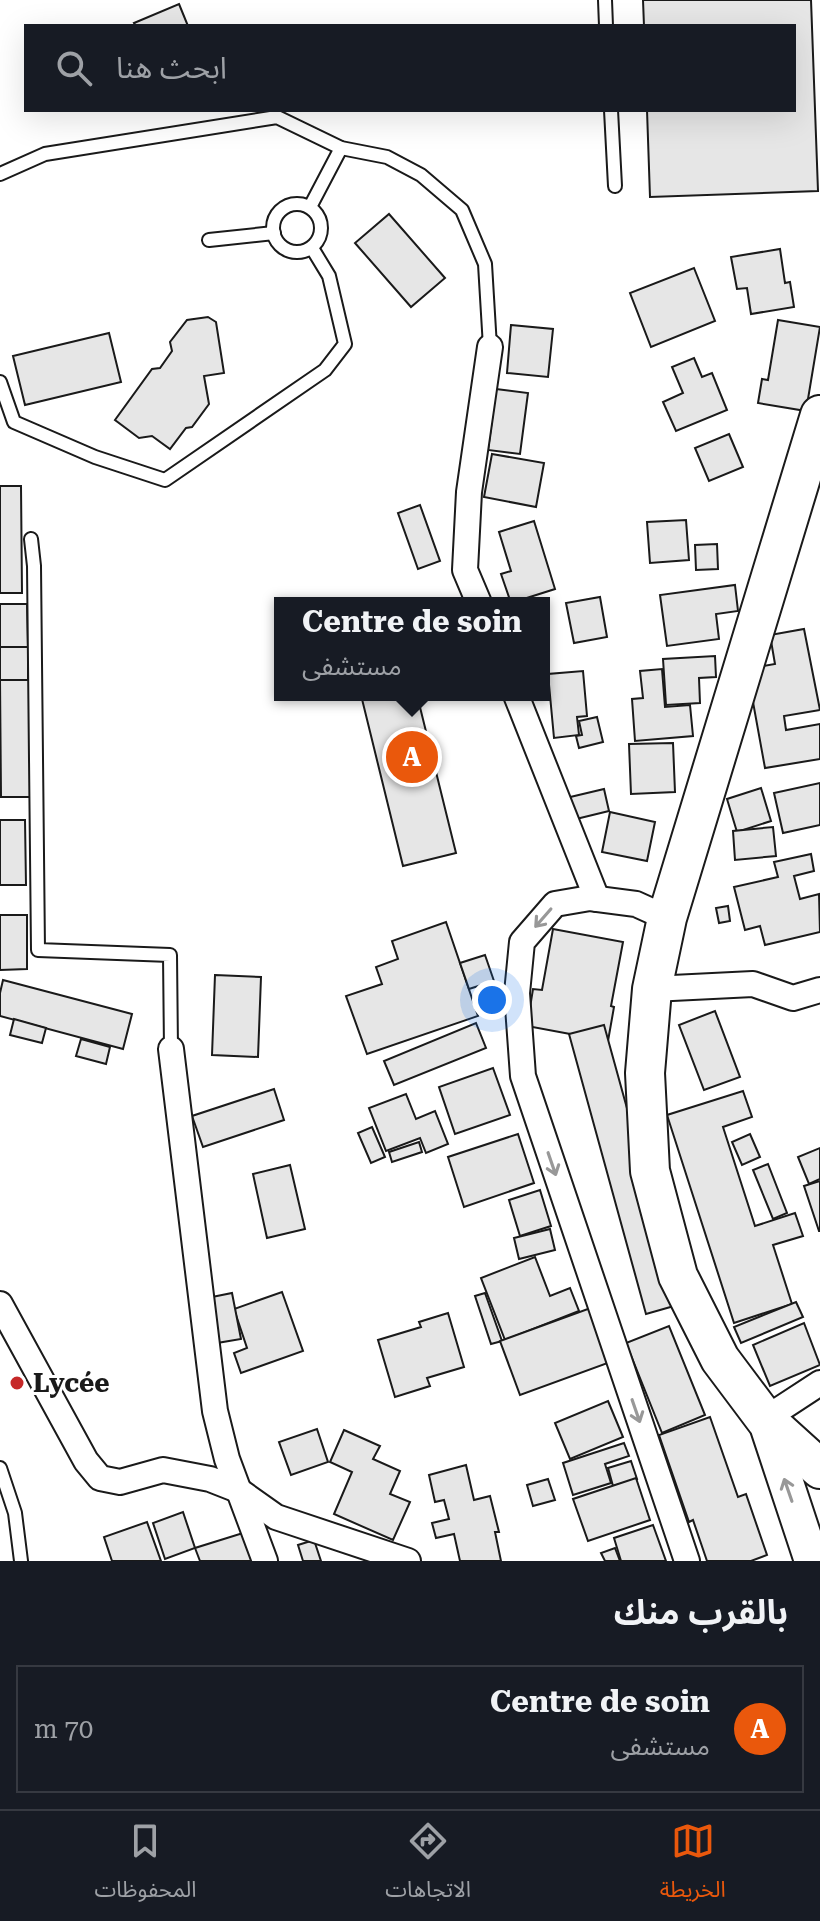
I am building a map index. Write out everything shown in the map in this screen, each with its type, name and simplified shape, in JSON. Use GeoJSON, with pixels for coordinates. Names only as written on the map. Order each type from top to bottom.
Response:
{"type":"FeatureCollection","features":[{"type":"Feature","properties":{"kind":"main road"},"geometry":{"type":"LineString","coordinates":[[820,415],[667,918],[652,989],[645,1073],[650,1171],[678,1276],[720,1359],[765,1419],[820,1469]]}},
{"type":"Feature","properties":{"kind":"street"},"geometry":{"type":"LineString","coordinates":[[476,597],[465,570],[469,492],[490,347]]}},
{"type":"Feature","properties":{"kind":"street"},"geometry":{"type":"LineString","coordinates":[[518,701],[597,899]]}},
{"type":"Feature","properties":{"kind":"street"},"geometry":{"type":"LineString","coordinates":[[667,918],[636,904],[590,898],[555,904],[522,942],[517,993],[523,1076],[687,1561]]}},
{"type":"Feature","properties":{"kind":"street"},"geometry":{"type":"LineString","coordinates":[[652,989],[753,984],[793,998],[820,990]]}},
{"type":"Feature","properties":{"kind":"street"},"geometry":{"type":"LineString","coordinates":[[171,1049],[215,1411],[227,1459],[265,1561]]}},
{"type":"Feature","properties":{"kind":"street"},"geometry":{"type":"LineString","coordinates":[[0,1304],[86,1461],[100,1478],[120,1482],[163,1470],[210,1479],[238,1490],[276,1517],[408,1561]]}},
{"type":"Feature","properties":{"kind":"street"},"geometry":{"type":"LineString","coordinates":[[812,1561],[765,1419],[820,1383]]}},
{"type":"Feature","properties":{"kind":"lane"},"geometry":{"type":"LineString","coordinates":[[605,0],[606,24]]}},
{"type":"Feature","properties":{"kind":"lane"},"geometry":{"type":"LineString","coordinates":[[611,112],[615,186]]}},
{"type":"Feature","properties":{"kind":"lane"},"geometry":{"type":"LineString","coordinates":[[0,174],[45,154],[277,117],[341,148],[387,157],[421,175],[462,210],[485,264],[490,347]]}},
{"type":"Feature","properties":{"kind":"lane"},"geometry":{"type":"LineString","coordinates":[[310,207],[341,148]]}},
{"type":"Feature","properties":{"kind":"lane"},"geometry":{"type":"LineString","coordinates":[[287,206],[310,207],[316,212],[322,228],[317,243],[296,253],[288,251],[276,241],[275,218],[287,206]]}},
{"type":"Feature","properties":{"kind":"lane"},"geometry":{"type":"LineString","coordinates":[[209,240],[274,233]]}},
{"type":"Feature","properties":{"kind":"lane"},"geometry":{"type":"LineString","coordinates":[[0,382],[14,422],[95,457],[165,480],[325,370],[345,344],[329,276],[312,248]]}},
{"type":"Feature","properties":{"kind":"lane"},"geometry":{"type":"LineString","coordinates":[[31,539],[34,566],[38,950],[170,955],[171,1049]]}},
{"type":"Feature","properties":{"kind":"lane"},"geometry":{"type":"LineString","coordinates":[[0,1468],[15,1513],[21,1561]]}},
{"type":"Feature","properties":{"kind":"building"},"geometry":{"type":"Polygon","coordinates":[[[643,0],[811,0],[818,191],[650,197],[647,112],[796,112],[796,24],[644,24],[643,0]]]}},
{"type":"Feature","properties":{"kind":"building"},"geometry":{"type":"Polygon","coordinates":[[[179,4],[187,24],[135,24],[179,4]]]}},
{"type":"Feature","properties":{"kind":"building"},"geometry":{"type":"Polygon","coordinates":[[[389,214],[445,278],[411,307],[355,243],[389,214]]]}},
{"type":"Feature","properties":{"kind":"building"},"geometry":{"type":"Polygon","coordinates":[[[780,249],[785,283],[790,282],[794,307],[751,314],[747,288],[737,289],[731,257],[780,249]]]}},
{"type":"Feature","properties":{"kind":"building"},"geometry":{"type":"Polygon","coordinates":[[[694,268],[715,321],[651,347],[630,293],[694,268]]]}},
{"type":"Feature","properties":{"kind":"building"},"geometry":{"type":"Polygon","coordinates":[[[208,317],[216,322],[224,373],[204,376],[209,404],[170,449],[152,436],[139,438],[115,420],[152,369],[160,368],[172,351],[170,342],[187,320],[208,317]]]}},
{"type":"Feature","properties":{"kind":"building"},"geometry":{"type":"Polygon","coordinates":[[[778,320],[820,327],[806,411],[758,403],[762,379],[768,380],[778,320]]]}},
{"type":"Feature","properties":{"kind":"building"},"geometry":{"type":"Polygon","coordinates":[[[511,325],[553,329],[548,377],[507,373],[511,325]]]}},
{"type":"Feature","properties":{"kind":"building"},"geometry":{"type":"Polygon","coordinates":[[[109,333],[121,382],[25,405],[13,356],[109,333]]]}},
{"type":"Feature","properties":{"kind":"building"},"geometry":{"type":"Polygon","coordinates":[[[694,358],[702,377],[712,373],[727,410],[676,431],[663,402],[683,393],[672,367],[694,358]]]}},
{"type":"Feature","properties":{"kind":"building"},"geometry":{"type":"Polygon","coordinates":[[[496,389],[528,393],[520,454],[488,450],[496,389]]]}},
{"type":"Feature","properties":{"kind":"building"},"geometry":{"type":"Polygon","coordinates":[[[729,434],[743,467],[709,481],[695,448],[729,434]]]}},
{"type":"Feature","properties":{"kind":"building"},"geometry":{"type":"Polygon","coordinates":[[[492,454],[544,463],[536,507],[484,497],[492,454]]]}},
{"type":"Feature","properties":{"kind":"building"},"geometry":{"type":"Polygon","coordinates":[[[0,486],[21,486],[22,593],[0,593],[0,486]]]}},
{"type":"Feature","properties":{"kind":"building"},"geometry":{"type":"Polygon","coordinates":[[[420,505],[440,561],[418,569],[398,513],[420,505]]]}},
{"type":"Feature","properties":{"kind":"building"},"geometry":{"type":"Polygon","coordinates":[[[686,520],[689,560],[650,563],[647,522],[686,520]]]}},
{"type":"Feature","properties":{"kind":"building"},"geometry":{"type":"Polygon","coordinates":[[[534,521],[555,589],[530,597],[509,597],[501,574],[511,571],[499,532],[534,521]]]}},
{"type":"Feature","properties":{"kind":"building"},"geometry":{"type":"Polygon","coordinates":[[[717,544],[718,569],[696,570],[695,545],[717,544]]]}},
{"type":"Feature","properties":{"kind":"building"},"geometry":{"type":"Polygon","coordinates":[[[735,585],[738,611],[716,614],[719,639],[667,646],[660,595],[735,585]]]}},
{"type":"Feature","properties":{"kind":"building"},"geometry":{"type":"Polygon","coordinates":[[[600,597],[607,637],[574,643],[566,603],[600,597]]]}},
{"type":"Feature","properties":{"kind":"building"},"geometry":{"type":"Polygon","coordinates":[[[0,604],[27,604],[28,647],[0,647],[0,604]]]}},
{"type":"Feature","properties":{"kind":"building"},"geometry":{"type":"Polygon","coordinates":[[[804,629],[820,710],[784,716],[786,730],[820,724],[820,759],[765,768],[747,669],[775,664],[770,635],[804,629]]]}},
{"type":"Feature","properties":{"kind":"building"},"geometry":{"type":"Polygon","coordinates":[[[0,647],[28,647],[28,680],[0,680],[0,647]]]}},
{"type":"Feature","properties":{"kind":"building"},"geometry":{"type":"Polygon","coordinates":[[[715,656],[716,677],[699,678],[700,703],[666,705],[663,659],[715,656]]]}},
{"type":"Feature","properties":{"kind":"building"},"geometry":{"type":"Polygon","coordinates":[[[662,669],[665,707],[690,705],[693,736],[635,741],[632,699],[643,698],[640,671],[662,669]]]}},
{"type":"Feature","properties":{"kind":"building"},"geometry":{"type":"Polygon","coordinates":[[[583,671],[587,716],[577,717],[579,735],[554,738],[550,674],[583,671]]]}},
{"type":"Feature","properties":{"kind":"building"},"geometry":{"type":"Polygon","coordinates":[[[0,680],[31,680],[31,797],[1,797],[0,680]]]}},
{"type":"Feature","properties":{"kind":"building"},"geometry":{"type":"Polygon","coordinates":[[[362,701],[418,701],[456,853],[403,866],[362,701]]]}},
{"type":"Feature","properties":{"kind":"building"},"geometry":{"type":"Polygon","coordinates":[[[597,717],[603,742],[579,748],[576,736],[582,735],[579,721],[597,717]]]}},
{"type":"Feature","properties":{"kind":"building"},"geometry":{"type":"Polygon","coordinates":[[[673,743],[675,792],[631,794],[629,744],[673,743]]]}},
{"type":"Feature","properties":{"kind":"building"},"geometry":{"type":"Polygon","coordinates":[[[820,783],[820,825],[783,833],[774,793],[820,783]]]}},
{"type":"Feature","properties":{"kind":"building"},"geometry":{"type":"Polygon","coordinates":[[[761,788],[771,821],[737,832],[727,799],[761,788]]]}},
{"type":"Feature","properties":{"kind":"building"},"geometry":{"type":"Polygon","coordinates":[[[604,789],[609,811],[572,820],[566,798],[604,789]]]}},
{"type":"Feature","properties":{"kind":"building"},"geometry":{"type":"Polygon","coordinates":[[[610,812],[655,822],[647,861],[602,852],[610,812]]]}},
{"type":"Feature","properties":{"kind":"building"},"geometry":{"type":"Polygon","coordinates":[[[0,820],[25,820],[26,885],[0,885],[0,820]]]}},
{"type":"Feature","properties":{"kind":"building"},"geometry":{"type":"Polygon","coordinates":[[[773,827],[776,856],[735,860],[733,831],[773,827]]]}},
{"type":"Feature","properties":{"kind":"building"},"geometry":{"type":"Polygon","coordinates":[[[811,854],[814,871],[794,876],[800,899],[819,894],[820,932],[765,945],[760,926],[745,930],[734,887],[778,877],[774,862],[811,854]]]}},
{"type":"Feature","properties":{"kind":"building"},"geometry":{"type":"Polygon","coordinates":[[[728,906],[730,921],[719,923],[716,908],[728,906]]]}},
{"type":"Feature","properties":{"kind":"building"},"geometry":{"type":"Polygon","coordinates":[[[0,915],[27,915],[27,969],[0,970],[0,915]]]}},
{"type":"Feature","properties":{"kind":"building"},"geometry":{"type":"Polygon","coordinates":[[[446,922],[478,1016],[367,1054],[346,996],[382,984],[376,967],[398,959],[392,941],[446,922]]]}},
{"type":"Feature","properties":{"kind":"building"},"geometry":{"type":"Polygon","coordinates":[[[553,929],[623,942],[608,1041],[527,1026],[533,989],[542,990],[553,929]]]}},
{"type":"Feature","properties":{"kind":"building"},"geometry":{"type":"Polygon","coordinates":[[[485,955],[494,981],[469,989],[460,963],[485,955]]]}},
{"type":"Feature","properties":{"kind":"building"},"geometry":{"type":"Polygon","coordinates":[[[215,975],[261,977],[258,1057],[212,1055],[215,975]]]}},
{"type":"Feature","properties":{"kind":"building"},"geometry":{"type":"Polygon","coordinates":[[[3,980],[132,1014],[123,1049],[0,1016],[3,980]]]}},
{"type":"Feature","properties":{"kind":"building"},"geometry":{"type":"Polygon","coordinates":[[[715,1011],[740,1077],[704,1090],[679,1025],[715,1011]]]}},
{"type":"Feature","properties":{"kind":"building"},"geometry":{"type":"Polygon","coordinates":[[[14,1019],[46,1028],[42,1043],[10,1035],[14,1019]]]}},
{"type":"Feature","properties":{"kind":"building"},"geometry":{"type":"Polygon","coordinates":[[[476,1023],[486,1048],[394,1085],[384,1061],[476,1023]]]}},
{"type":"Feature","properties":{"kind":"building"},"geometry":{"type":"Polygon","coordinates":[[[604,1025],[681,1304],[646,1314],[569,1034],[604,1025]]]}},
{"type":"Feature","properties":{"kind":"building"},"geometry":{"type":"Polygon","coordinates":[[[81,1039],[110,1047],[106,1064],[76,1056],[81,1039]]]}},
{"type":"Feature","properties":{"kind":"building"},"geometry":{"type":"Polygon","coordinates":[[[493,1068],[510,1115],[455,1134],[439,1087],[493,1068]]]}},
{"type":"Feature","properties":{"kind":"building"},"geometry":{"type":"Polygon","coordinates":[[[274,1089],[284,1120],[203,1147],[192,1116],[274,1089]]]}},
{"type":"Feature","properties":{"kind":"building"},"geometry":{"type":"Polygon","coordinates":[[[743,1091],[752,1117],[723,1127],[755,1226],[795,1213],[803,1236],[773,1245],[792,1304],[734,1323],[667,1115],[743,1091]]]}},
{"type":"Feature","properties":{"kind":"building"},"geometry":{"type":"Polygon","coordinates":[[[406,1094],[416,1119],[435,1111],[448,1144],[426,1153],[420,1138],[386,1151],[369,1108],[406,1094]]]}},
{"type":"Feature","properties":{"kind":"building"},"geometry":{"type":"Polygon","coordinates":[[[372,1127],[385,1157],[371,1163],[358,1133],[372,1127]]]}},
{"type":"Feature","properties":{"kind":"building"},"geometry":{"type":"Polygon","coordinates":[[[518,1134],[534,1183],[464,1207],[448,1157],[518,1134]]]}},
{"type":"Feature","properties":{"kind":"building"},"geometry":{"type":"Polygon","coordinates":[[[750,1134],[760,1157],[742,1165],[732,1142],[750,1134]]]}},
{"type":"Feature","properties":{"kind":"building"},"geometry":{"type":"Polygon","coordinates":[[[419,1142],[422,1152],[392,1162],[389,1152],[419,1142]]]}},
{"type":"Feature","properties":{"kind":"building"},"geometry":{"type":"Polygon","coordinates":[[[820,1148],[820,1179],[809,1184],[798,1157],[820,1148]]]}},
{"type":"Feature","properties":{"kind":"building"},"geometry":{"type":"Polygon","coordinates":[[[768,1164],[787,1213],[773,1219],[753,1170],[768,1164]]]}},
{"type":"Feature","properties":{"kind":"building"},"geometry":{"type":"Polygon","coordinates":[[[290,1165],[305,1229],[267,1238],[253,1174],[290,1165]]]}},
{"type":"Feature","properties":{"kind":"building"},"geometry":{"type":"Polygon","coordinates":[[[820,1181],[820,1231],[819,1231],[804,1186],[820,1181]]]}},
{"type":"Feature","properties":{"kind":"building"},"geometry":{"type":"Polygon","coordinates":[[[540,1190],[551,1226],[520,1236],[509,1200],[540,1190]]]}},
{"type":"Feature","properties":{"kind":"building"},"geometry":{"type":"Polygon","coordinates":[[[550,1229],[555,1250],[519,1259],[514,1238],[550,1229]]]}},
{"type":"Feature","properties":{"kind":"building"},"geometry":{"type":"Polygon","coordinates":[[[535,1257],[550,1296],[570,1288],[579,1311],[505,1340],[481,1278],[535,1257]]]}},
{"type":"Feature","properties":{"kind":"building"},"geometry":{"type":"Polygon","coordinates":[[[282,1292],[303,1351],[241,1373],[234,1353],[247,1348],[234,1309],[282,1292]]]}},
{"type":"Feature","properties":{"kind":"building"},"geometry":{"type":"Polygon","coordinates":[[[232,1293],[241,1339],[211,1344],[202,1299],[232,1293]]]}},
{"type":"Feature","properties":{"kind":"building"},"geometry":{"type":"Polygon","coordinates":[[[485,1293],[502,1341],[491,1344],[475,1296],[485,1293]]]}},
{"type":"Feature","properties":{"kind":"building"},"geometry":{"type":"Polygon","coordinates":[[[796,1302],[803,1317],[741,1343],[734,1327],[796,1302]]]}},
{"type":"Feature","properties":{"kind":"building"},"geometry":{"type":"Polygon","coordinates":[[[596,1306],[616,1360],[520,1395],[500,1341],[596,1306]]]}},
{"type":"Feature","properties":{"kind":"building"},"geometry":{"type":"Polygon","coordinates":[[[448,1313],[464,1367],[427,1378],[430,1386],[395,1397],[378,1340],[421,1327],[419,1322],[448,1313]]]}},
{"type":"Feature","properties":{"kind":"building"},"geometry":{"type":"Polygon","coordinates":[[[804,1323],[820,1365],[770,1386],[753,1345],[804,1323]]]}},
{"type":"Feature","properties":{"kind":"building"},"geometry":{"type":"Polygon","coordinates":[[[669,1326],[705,1415],[662,1433],[626,1343],[669,1326]]]}},
{"type":"Feature","properties":{"kind":"building"},"geometry":{"type":"Polygon","coordinates":[[[608,1401],[623,1437],[570,1459],[555,1423],[608,1401]]]}},
{"type":"Feature","properties":{"kind":"building"},"geometry":{"type":"Polygon","coordinates":[[[710,1417],[738,1497],[746,1494],[767,1555],[751,1561],[707,1561],[693,1520],[689,1522],[659,1435],[710,1417]]]}},
{"type":"Feature","properties":{"kind":"building"},"geometry":{"type":"Polygon","coordinates":[[[317,1429],[328,1462],[291,1475],[279,1442],[317,1429]]]}},
{"type":"Feature","properties":{"kind":"building"},"geometry":{"type":"Polygon","coordinates":[[[344,1430],[380,1446],[373,1459],[400,1471],[390,1494],[410,1502],[393,1540],[334,1514],[352,1472],[330,1462],[344,1430]]]}},
{"type":"Feature","properties":{"kind":"building"},"geometry":{"type":"Polygon","coordinates":[[[624,1443],[629,1456],[605,1464],[611,1483],[573,1495],[563,1463],[624,1443]]]}},
{"type":"Feature","properties":{"kind":"building"},"geometry":{"type":"Polygon","coordinates":[[[631,1461],[637,1479],[613,1486],[608,1468],[631,1461]]]}},
{"type":"Feature","properties":{"kind":"building"},"geometry":{"type":"Polygon","coordinates":[[[466,1465],[474,1500],[490,1496],[499,1532],[495,1532],[501,1561],[460,1561],[454,1534],[436,1538],[432,1523],[449,1519],[444,1500],[435,1502],[429,1475],[466,1465]]]}},
{"type":"Feature","properties":{"kind":"building"},"geometry":{"type":"Polygon","coordinates":[[[636,1478],[650,1520],[588,1541],[573,1499],[636,1478]]]}},
{"type":"Feature","properties":{"kind":"building"},"geometry":{"type":"Polygon","coordinates":[[[548,1479],[555,1500],[533,1506],[527,1485],[548,1479]]]}},
{"type":"Feature","properties":{"kind":"building"},"geometry":{"type":"Polygon","coordinates":[[[183,1512],[195,1548],[165,1559],[153,1523],[183,1512]]]}},
{"type":"Feature","properties":{"kind":"building"},"geometry":{"type":"Polygon","coordinates":[[[147,1522],[161,1561],[112,1561],[104,1537],[147,1522]]]}},
{"type":"Feature","properties":{"kind":"building"},"geometry":{"type":"Polygon","coordinates":[[[653,1525],[666,1561],[621,1561],[614,1538],[653,1525]]]}},
{"type":"Feature","properties":{"kind":"building"},"geometry":{"type":"Polygon","coordinates":[[[243,1533],[252,1561],[200,1561],[195,1548],[243,1533]]]}},
{"type":"Feature","properties":{"kind":"building"},"geometry":{"type":"Polygon","coordinates":[[[314,1540],[321,1561],[303,1561],[298,1545],[314,1540]]]}},
{"type":"Feature","properties":{"kind":"building"},"geometry":{"type":"Polygon","coordinates":[[[615,1548],[620,1561],[605,1561],[601,1553],[615,1548]]]}},
{"type":"Feature","properties":{"kind":"place","name":"Centre de soin"},"geometry":{"type":"Point","coordinates":[412,757]}},
{"type":"Feature","properties":{"kind":"place","name":"Lycée"},"geometry":{"type":"Point","coordinates":[17,1383]}}]}
